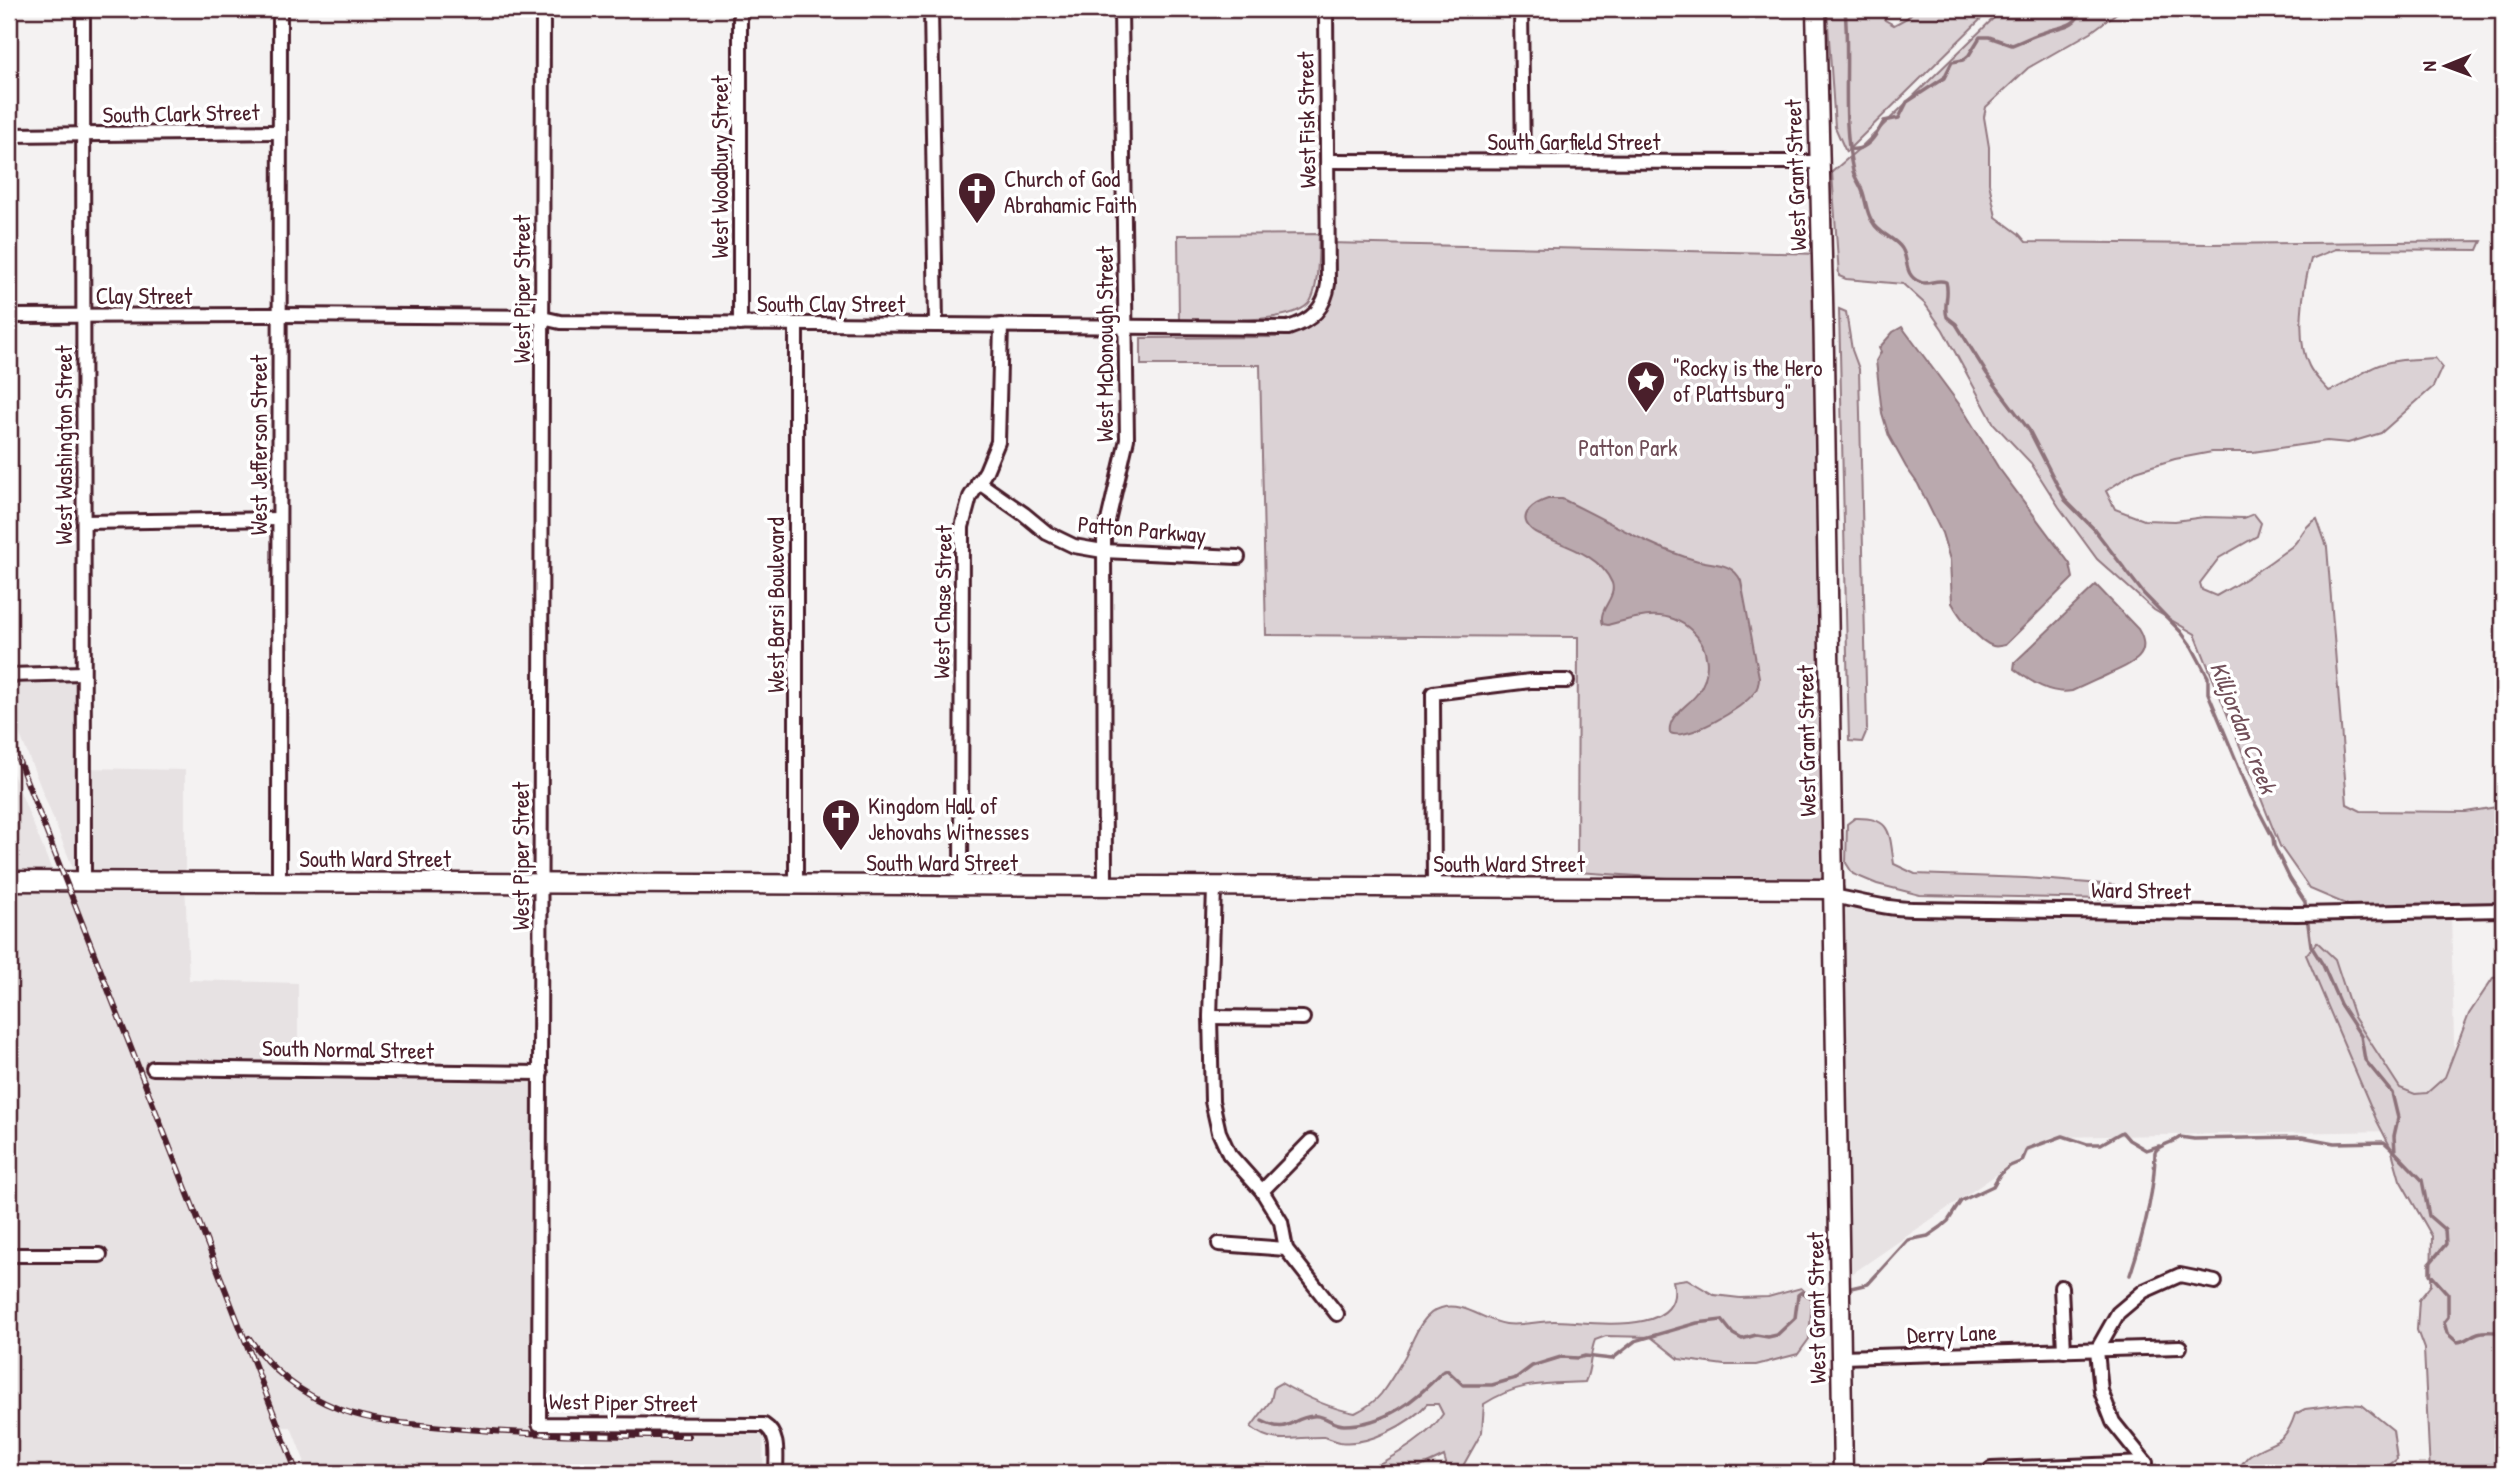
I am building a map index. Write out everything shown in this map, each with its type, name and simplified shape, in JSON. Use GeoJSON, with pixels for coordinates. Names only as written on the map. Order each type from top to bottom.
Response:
{"type":"FeatureCollection","features":[{"type":"Feature","properties":{"kind":"street","name":"West Washington Street"},"geometry":{"type":"LineString","coordinates":[[83,9],[84,881]]}},
{"type":"Feature","properties":{"kind":"street","name":"West Jefferson Street"},"geometry":{"type":"LineString","coordinates":[[279,9],[279,882]]}},
{"type":"Feature","properties":{"kind":"street","name":"West Piper Street"},"geometry":{"type":"LineString","coordinates":[[543,9],[539,1424],[764,1425],[773,1431],[776,1473]]}},
{"type":"Feature","properties":{"kind":"street","name":"West Woodbury Street"},"geometry":{"type":"LineString","coordinates":[[740,9],[740,324]]}},
{"type":"Feature","properties":{"kind":"street"},"geometry":{"type":"LineString","coordinates":[[931,9],[936,324]]}},
{"type":"Feature","properties":{"kind":"street","name":"West McDonough Street"},"geometry":{"type":"LineString","coordinates":[[1105,886],[1103,551],[1105,526],[1120,477],[1127,439],[1121,9]]}},
{"type":"Feature","properties":{"kind":"street","name":"West Fisk Street"},"geometry":{"type":"LineString","coordinates":[[1326,9],[1328,253]]}},
{"type":"Feature","properties":{"kind":"street"},"geometry":{"type":"LineString","coordinates":[[1521,9],[1523,160]]}},
{"type":"Feature","properties":{"kind":"street","name":"West Grant Street"},"geometry":{"type":"LineString","coordinates":[[1816,9],[1843,1473]]}},
{"type":"Feature","properties":{"kind":"street","name":"South Clark Street"},"geometry":{"type":"LineString","coordinates":[[9,135],[278,132]]}},
{"type":"Feature","properties":{"kind":"street","name":"South Garfield Street"},"geometry":{"type":"LineString","coordinates":[[1328,161],[1819,162]]}},
{"type":"Feature","properties":{"kind":"street","name":"South Clay Street"},"geometry":{"type":"LineString","coordinates":[[279,315],[542,318],[560,322],[1278,329],[1300,325],[1317,313],[1324,303],[1328,284],[1328,253]]}},
{"type":"Feature","properties":{"kind":"street","name":"Clay Street"},"geometry":{"type":"LineString","coordinates":[[9,316],[279,315]]}},
{"type":"Feature","properties":{"kind":"street","name":"West Barsi Boulevard"},"geometry":{"type":"LineString","coordinates":[[796,324],[796,886]]}},
{"type":"Feature","properties":{"kind":"street","name":"West Chase Street"},"geometry":{"type":"LineString","coordinates":[[961,886],[962,527],[965,512],[998,442],[1001,325]]}},
{"type":"Feature","properties":{"kind":"street","name":"Patton Parkway"},"geometry":{"type":"LineString","coordinates":[[978,482],[1054,537],[1074,546],[1103,551],[1238,557]]}},
{"type":"Feature","properties":{"kind":"street"},"geometry":{"type":"LineString","coordinates":[[84,522],[279,520]]}},
{"type":"Feature","properties":{"kind":"street"},"geometry":{"type":"LineString","coordinates":[[9,675],[83,673]]}},
{"type":"Feature","properties":{"kind":"street"},"geometry":{"type":"LineString","coordinates":[[1434,888],[1433,693],[1530,681],[1567,681]]}},
{"type":"Feature","properties":{"kind":"street","name":"South Ward Street"},"geometry":{"type":"LineString","coordinates":[[9,881],[1434,888],[1833,893]]}},
{"type":"Feature","properties":{"kind":"street"},"geometry":{"type":"LineString","coordinates":[[1214,888],[1210,1017],[1212,1101],[1219,1132],[1229,1154],[1262,1191],[1281,1222],[1286,1249],[1337,1314]]}},
{"type":"Feature","properties":{"kind":"street","name":"Ward Street"},"geometry":{"type":"LineString","coordinates":[[1833,893],[1903,909],[2297,914],[2503,909]]}},
{"type":"Feature","properties":{"kind":"street"},"geometry":{"type":"LineString","coordinates":[[1210,1017],[1303,1018]]}},
{"type":"Feature","properties":{"kind":"street","name":"South Normal Street"},"geometry":{"type":"LineString","coordinates":[[153,1068],[541,1073]]}},
{"type":"Feature","properties":{"kind":"street"},"geometry":{"type":"LineString","coordinates":[[1262,1191],[1311,1141]]}},
{"type":"Feature","properties":{"kind":"street"},"geometry":{"type":"LineString","coordinates":[[1219,1244],[1286,1249]]}},
{"type":"Feature","properties":{"kind":"street"},"geometry":{"type":"LineString","coordinates":[[9,1255],[100,1255]]}},
{"type":"Feature","properties":{"kind":"street"},"geometry":{"type":"LineString","coordinates":[[1991,1469],[2146,1463],[2113,1422],[2101,1391],[2097,1350],[2118,1313],[2144,1291],[2180,1275],[2214,1283]]}},
{"type":"Feature","properties":{"kind":"street"},"geometry":{"type":"LineString","coordinates":[[2061,1287],[2064,1351]]}},
{"type":"Feature","properties":{"kind":"street","name":"Derry Lane"},"geometry":{"type":"LineString","coordinates":[[1841,1357],[2180,1347]]}},
{"type":"Feature","properties":{"kind":"shaded area"},"geometry":{"type":"Polygon","coordinates":[[[1902,327],[1962,408],[1998,467],[2070,564],[2073,578],[2005,645],[1993,646],[1981,639],[1952,603],[1950,560],[1942,533],[1918,484],[1889,436],[1882,413],[1876,361],[1881,352],[1879,348],[1893,332],[1902,327]]]}},
{"type":"Feature","properties":{"kind":"shaded area"},"geometry":{"type":"Polygon","coordinates":[[[1548,499],[1562,499],[1679,555],[1732,570],[1741,581],[1759,677],[1754,693],[1739,707],[1715,722],[1689,732],[1670,733],[1675,716],[1697,694],[1705,678],[1707,661],[1702,644],[1691,630],[1672,618],[1651,616],[1603,624],[1603,614],[1613,588],[1607,574],[1592,559],[1536,533],[1527,524],[1526,514],[1529,510],[1548,499]]]}},
{"type":"Feature","properties":{"kind":"shaded area"},"geometry":{"type":"Polygon","coordinates":[[[2096,585],[2138,629],[2143,647],[2137,659],[2124,668],[2064,692],[2042,686],[2014,669],[2015,662],[2096,585]]]}},
{"type":"Feature","properties":{"kind":"shaded area"},"geometry":{"type":"Polygon","coordinates":[[[83,673],[84,768],[185,770],[185,881],[189,980],[298,983],[298,1070],[541,1073],[530,1424],[764,1425],[763,1473],[309,1473],[291,1427],[280,1427],[297,1473],[9,1473],[9,764],[53,873],[74,871],[9,707],[9,675],[83,673]]]}},
{"type":"Feature","properties":{"kind":"shaded area"},"geometry":{"type":"Polygon","coordinates":[[[1833,896],[1875,903],[2451,911],[2456,1130],[2051,1137],[1840,1282],[1833,896]]]}},
{"type":"Feature","properties":{"kind":"green space"},"geometry":{"type":"Polygon","coordinates":[[[1827,9],[1880,9],[1885,20],[1894,25],[1916,9],[1991,9],[1846,152],[1835,127],[1827,9]]]}},
{"type":"Feature","properties":{"kind":"green space"},"geometry":{"type":"Polygon","coordinates":[[[2003,9],[2122,9],[2091,32],[2028,68],[1986,107],[1984,117],[1989,147],[1989,183],[1996,217],[2026,242],[2210,244],[2482,241],[2478,250],[2336,249],[2311,259],[2303,298],[2302,342],[2311,369],[2329,391],[2379,365],[2392,362],[2435,358],[2442,367],[2433,387],[2381,433],[2348,443],[2327,441],[2253,452],[2212,452],[2175,459],[2136,471],[2106,491],[2115,509],[2144,520],[2244,518],[2254,514],[2261,523],[2257,536],[2219,558],[2200,583],[2202,590],[2216,596],[2291,547],[2308,525],[2317,519],[2327,547],[2347,804],[2361,811],[2466,812],[2503,806],[2503,900],[2493,903],[2350,906],[2310,889],[2280,846],[2195,634],[2154,610],[2097,559],[2031,463],[1994,424],[1943,330],[1925,304],[1903,284],[1846,279],[1839,276],[1832,172],[2003,9]]]}},
{"type":"Feature","properties":{"kind":"green space"},"geometry":{"type":"Polygon","coordinates":[[[1319,234],[1314,294],[1302,308],[1288,314],[1250,319],[1179,320],[1178,235],[1319,234]]]}},
{"type":"Feature","properties":{"kind":"green space","name":"Patton Park"},"geometry":{"type":"Polygon","coordinates":[[[1328,243],[1822,254],[1833,889],[1577,872],[1578,637],[1266,635],[1260,365],[1141,365],[1141,338],[1276,337],[1282,328],[1321,308],[1328,243]]]}},
{"type":"Feature","properties":{"kind":"green space"},"geometry":{"type":"Polygon","coordinates":[[[1839,309],[1846,312],[1852,350],[1859,369],[1867,730],[1862,742],[1849,741],[1839,309]]]}},
{"type":"Feature","properties":{"kind":"green space"},"geometry":{"type":"Polygon","coordinates":[[[1855,818],[1867,818],[1883,824],[1889,836],[1894,864],[1915,874],[2026,878],[2114,885],[2115,894],[2107,899],[1920,895],[1877,884],[1853,874],[1846,863],[1847,824],[1855,818]]]}},
{"type":"Feature","properties":{"kind":"green space"},"geometry":{"type":"Polygon","coordinates":[[[2317,942],[2335,959],[2354,1017],[2400,1088],[2415,1094],[2427,1093],[2445,1077],[2469,1014],[2493,978],[2503,976],[2503,1473],[2430,1473],[2424,1349],[2417,1330],[2419,1300],[2431,1285],[2432,1236],[2400,1180],[2391,1148],[2306,955],[2317,942]]]}},
{"type":"Feature","properties":{"kind":"green space"},"geometry":{"type":"Polygon","coordinates":[[[1687,1279],[1714,1295],[1740,1298],[1768,1297],[1801,1288],[1812,1298],[1809,1339],[1798,1354],[1756,1365],[1724,1365],[1679,1359],[1651,1337],[1606,1336],[1595,1340],[1585,1382],[1521,1387],[1484,1404],[1482,1432],[1459,1473],[1446,1473],[1448,1470],[1444,1456],[1405,1473],[1363,1473],[1407,1448],[1436,1424],[1443,1414],[1438,1404],[1427,1404],[1399,1426],[1363,1441],[1340,1442],[1324,1437],[1277,1439],[1251,1427],[1271,1400],[1274,1387],[1281,1383],[1335,1408],[1355,1413],[1366,1407],[1387,1385],[1422,1322],[1441,1308],[1458,1307],[1506,1324],[1554,1321],[1631,1323],[1665,1312],[1673,1299],[1673,1281],[1687,1279]]]}},
{"type":"Feature","properties":{"kind":"green space"},"geometry":{"type":"Polygon","coordinates":[[[2362,1405],[2393,1430],[2397,1459],[2379,1473],[2235,1473],[2250,1455],[2282,1438],[2295,1414],[2305,1409],[2362,1405]]]}},
{"type":"Feature","properties":{"kind":"waterway","name":"Killjordan Creek"},"geometry":{"type":"LineString","coordinates":[[1845,9],[1849,151],[1853,171],[1870,217],[1878,229],[1903,250],[1908,270],[1914,279],[1923,283],[1946,282],[1947,317],[1956,324],[1987,374],[2029,430],[2065,500],[2094,529],[2144,594],[2192,647],[2208,677],[2208,693],[2251,796],[2290,879],[2305,902],[2311,946],[2323,965],[2340,1004],[2361,1036],[2365,1060],[2392,1093],[2398,1118],[2394,1136],[2395,1152],[2422,1180],[2429,1216],[2445,1230],[2446,1244],[2430,1263],[2430,1274],[2448,1294],[2448,1317],[2444,1322],[2447,1333],[2457,1342],[2485,1332],[2496,1332],[2503,1340]]}},
{"type":"Feature","properties":{"kind":"waterway"},"geometry":{"type":"LineString","coordinates":[[1850,149],[1862,148],[1875,136],[1884,121],[1899,118],[1907,102],[1944,78],[1952,62],[1963,60],[1969,55],[1980,37],[1989,37],[2012,45],[2072,23],[2082,9]]}},
{"type":"Feature","properties":{"kind":"waterway"},"geometry":{"type":"LineString","coordinates":[[1847,1289],[1868,1284],[1908,1240],[1928,1236],[1941,1227],[1961,1201],[1993,1186],[2000,1174],[2022,1161],[2027,1149],[2063,1136],[2087,1144],[2101,1144],[2122,1132],[2129,1140],[2146,1150],[2159,1146]]}},
{"type":"Feature","properties":{"kind":"waterway"},"geometry":{"type":"LineString","coordinates":[[2130,1275],[2147,1214],[2155,1152],[2159,1147],[2180,1137],[2302,1137],[2334,1143],[2384,1142],[2394,1151]]}},
{"type":"Feature","properties":{"kind":"waterway"},"geometry":{"type":"LineString","coordinates":[[1262,1421],[1278,1426],[1317,1416],[1340,1425],[1373,1421],[1399,1409],[1447,1370],[1463,1385],[1492,1385],[1516,1378],[1532,1366],[1561,1357],[1612,1359],[1635,1341],[1697,1323],[1722,1320],[1733,1334],[1742,1339],[1756,1335],[1777,1335],[1795,1318],[1798,1295],[1802,1292],[1812,1298],[1836,1292]]}},
{"type":"Feature","properties":{"kind":"waterway","name":"Killjordan Creek"},"geometry":{"type":"LineString","coordinates":[[2503,1410],[2500,1411],[2499,1418],[2503,1422]]}},
{"type":"Feature","properties":{"kind":"railway"},"geometry":{"type":"LineString","coordinates":[[9,736],[297,1473]]}},
{"type":"Feature","properties":{"kind":"railway"},"geometry":{"type":"LineString","coordinates":[[249,1338],[267,1361],[301,1389],[339,1409],[378,1420],[505,1432],[688,1436]]}},
{"type":"Feature","properties":{"kind":"place","name":"Church of God Abrahamic Faith"},"geometry":{"type":"Point","coordinates":[977,225]}},
{"type":"Feature","properties":{"kind":"place","name":"\"Rocky is the Hero of Plattsburg\""},"geometry":{"type":"Point","coordinates":[1646,414]}},
{"type":"Feature","properties":{"kind":"place","name":"Kingdom Hall of Jehovahs Witnesses"},"geometry":{"type":"Point","coordinates":[841,852]}}]}
